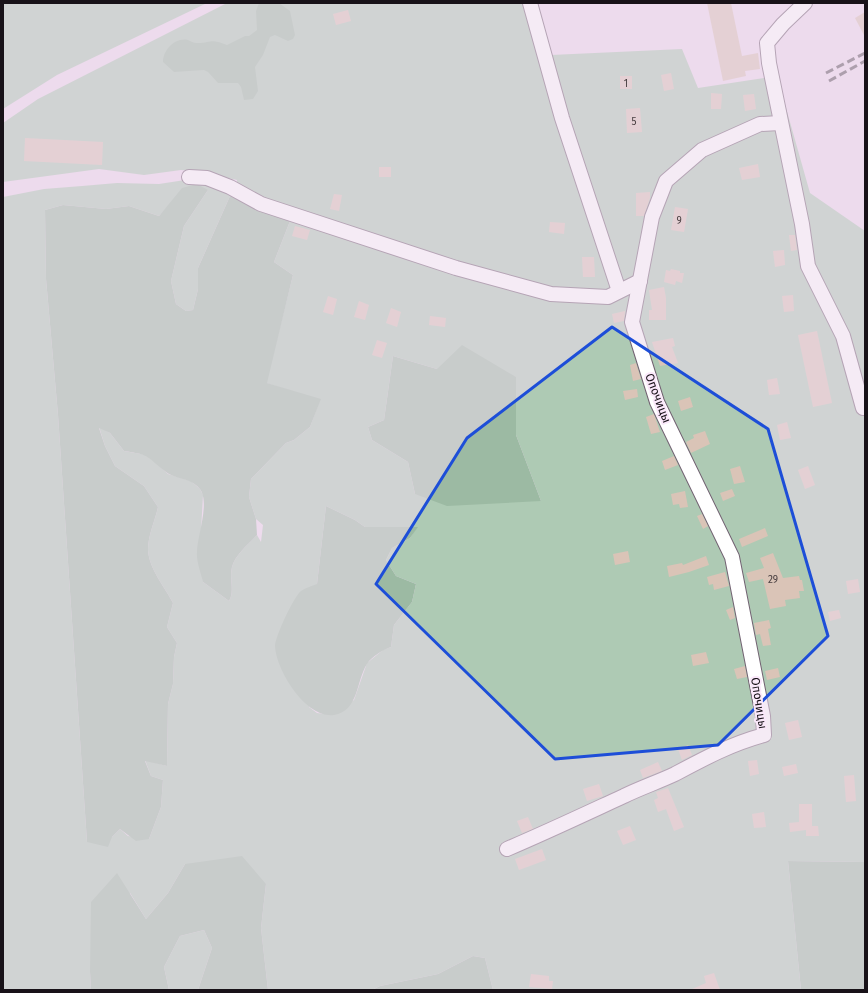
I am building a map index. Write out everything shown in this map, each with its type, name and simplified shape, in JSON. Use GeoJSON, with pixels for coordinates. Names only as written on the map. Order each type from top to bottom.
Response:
{"type":"FeatureCollection","features":[{"type":"Feature","properties":{"kind":"street"},"geometry":{"type":"LineString","coordinates":[[530,3],[562,118],[619,291]]}},
{"type":"Feature","properties":{"kind":"street"},"geometry":{"type":"LineString","coordinates":[[806,3],[783,24],[767,43],[780,123],[802,224],[808,266],[843,336],[863,408]]}},
{"type":"Feature","properties":{"kind":"street","name":"Опочицы"},"geometry":{"type":"LineString","coordinates":[[507,848],[554,830],[624,795],[674,774],[715,752],[764,736],[763,716],[732,557],[657,402],[632,322],[652,217],[666,181],[702,150],[760,124],[780,123]]}},
{"type":"Feature","properties":{"kind":"street"},"geometry":{"type":"LineString","coordinates":[[189,178],[207,178],[230,187],[261,204],[456,268],[551,294],[608,297],[640,281]]}},
{"type":"Feature","properties":{"kind":"highlighted area"},"geometry":{"type":"Polygon","coordinates":[[[612,327],[768,429],[828,636],[718,745],[555,759],[376,584],[467,438],[612,327]]]}},
{"type":"Feature","properties":{"kind":"green space"},"geometry":{"type":"Polygon","coordinates":[[[3,3],[207,3],[57,75],[3,109],[3,3]]]}},
{"type":"Feature","properties":{"kind":"green space"},"geometry":{"type":"Polygon","coordinates":[[[227,3],[535,3],[551,55],[682,49],[698,88],[777,76],[810,193],[865,231],[865,862],[788,861],[801,990],[493,990],[485,958],[473,956],[438,974],[380,986],[372,990],[268,990],[261,928],[266,884],[185,864],[168,893],[146,919],[130,893],[90,972],[91,990],[3,990],[3,197],[44,189],[117,183],[159,184],[185,180],[198,181],[235,194],[237,180],[201,172],[181,170],[144,175],[99,169],[3,182],[3,123],[38,99],[227,3]],[[208,190],[169,205],[159,216],[129,206],[106,209],[63,205],[45,210],[46,279],[58,415],[87,842],[112,837],[120,829],[128,836],[149,839],[161,807],[163,780],[151,776],[145,760],[167,766],[168,704],[173,684],[174,657],[177,643],[167,627],[173,603],[154,571],[148,550],[150,533],[158,507],[144,486],[115,466],[105,446],[99,427],[110,433],[124,451],[147,455],[168,474],[191,481],[200,489],[203,495],[201,531],[203,582],[229,601],[232,593],[231,571],[234,563],[239,554],[257,535],[261,542],[263,525],[256,519],[249,497],[251,479],[286,443],[294,440],[310,427],[320,400],[266,383],[293,275],[274,262],[290,221],[230,196],[198,268],[198,289],[193,310],[186,311],[176,304],[171,281],[184,226],[208,190]],[[393,356],[384,420],[368,427],[372,440],[408,462],[415,494],[541,501],[516,435],[516,377],[437,369],[393,356]],[[326,506],[317,584],[309,707],[317,713],[333,715],[354,700],[367,663],[383,650],[391,647],[394,625],[412,602],[416,584],[396,576],[386,560],[392,548],[410,538],[417,527],[365,527],[355,520],[326,506]]]}},
{"type":"Feature","properties":{"kind":"green space"},"geometry":{"type":"Polygon","coordinates":[[[259,3],[279,3],[290,11],[295,35],[293,39],[288,41],[275,35],[270,37],[263,55],[255,67],[258,91],[253,99],[244,100],[241,87],[238,83],[218,83],[208,72],[204,70],[174,72],[163,62],[167,49],[174,42],[179,40],[188,40],[197,43],[214,41],[227,45],[245,36],[249,36],[257,30],[256,11],[259,3]]]}},
{"type":"Feature","properties":{"kind":"green space"},"geometry":{"type":"Polygon","coordinates":[[[197,184],[208,190],[184,226],[171,281],[176,304],[186,311],[193,310],[198,289],[198,268],[230,196],[290,221],[274,262],[293,275],[267,383],[321,399],[310,427],[294,440],[286,443],[251,479],[249,497],[256,519],[257,535],[239,554],[232,567],[232,593],[229,601],[203,582],[199,567],[197,552],[204,510],[204,501],[199,488],[191,482],[170,475],[144,455],[124,451],[110,433],[99,428],[105,446],[115,466],[144,486],[158,507],[150,533],[148,550],[154,571],[173,603],[167,627],[177,643],[174,657],[173,684],[168,704],[167,766],[145,761],[151,776],[163,780],[161,807],[149,839],[136,841],[120,829],[112,837],[108,847],[87,842],[58,415],[46,279],[45,210],[63,205],[106,209],[129,206],[159,216],[182,188],[197,184]]]}},
{"type":"Feature","properties":{"kind":"green space"},"geometry":{"type":"Polygon","coordinates":[[[462,345],[516,377],[516,435],[541,501],[447,506],[415,494],[408,462],[372,440],[368,427],[384,420],[393,356],[437,369],[462,345]]]}},
{"type":"Feature","properties":{"kind":"green space"},"geometry":{"type":"Polygon","coordinates":[[[326,506],[355,520],[365,527],[418,527],[410,538],[392,548],[386,560],[396,576],[416,584],[412,602],[394,625],[391,647],[369,661],[363,671],[353,702],[348,708],[334,715],[323,714],[313,709],[294,691],[281,667],[275,646],[281,626],[298,594],[301,591],[317,584],[326,506]]]}},
{"type":"Feature","properties":{"kind":"green space"},"geometry":{"type":"Polygon","coordinates":[[[242,856],[266,884],[261,928],[268,990],[198,990],[212,948],[204,930],[180,936],[164,967],[169,990],[91,990],[91,902],[117,873],[146,919],[168,893],[185,864],[242,856]]]}},
{"type":"Feature","properties":{"kind":"green space"},"geometry":{"type":"Polygon","coordinates":[[[788,861],[865,862],[865,990],[801,990],[788,861]]]}},
{"type":"Feature","properties":{"kind":"green space"},"geometry":{"type":"Polygon","coordinates":[[[204,930],[212,948],[198,990],[169,990],[164,967],[180,936],[204,930]]]}},
{"type":"Feature","properties":{"kind":"green space"},"geometry":{"type":"Polygon","coordinates":[[[473,956],[485,958],[493,990],[372,990],[380,986],[438,974],[473,956]]]}},
{"type":"Feature","properties":{"kind":"building"},"geometry":{"type":"Polygon","coordinates":[[[707,3],[731,3],[742,56],[758,53],[760,69],[745,71],[746,76],[723,81],[707,3]]]}},
{"type":"Feature","properties":{"kind":"building"},"geometry":{"type":"Polygon","coordinates":[[[348,10],[351,21],[336,25],[333,14],[348,10]]]}},
{"type":"Feature","properties":{"kind":"building"},"geometry":{"type":"Polygon","coordinates":[[[865,12],[865,37],[855,18],[865,12]]]}},
{"type":"Feature","properties":{"kind":"building"},"geometry":{"type":"Polygon","coordinates":[[[671,73],[674,89],[664,91],[661,75],[671,73]]]}},
{"type":"Feature","properties":{"kind":"building"},"geometry":{"type":"Polygon","coordinates":[[[620,76],[632,76],[632,89],[620,89],[620,76]]]}},
{"type":"Feature","properties":{"kind":"building"},"geometry":{"type":"Polygon","coordinates":[[[711,93],[722,94],[721,109],[711,109],[711,93]]]}},
{"type":"Feature","properties":{"kind":"building"},"geometry":{"type":"Polygon","coordinates":[[[754,94],[756,109],[745,111],[743,95],[754,94]]]}},
{"type":"Feature","properties":{"kind":"building"},"geometry":{"type":"Polygon","coordinates":[[[640,108],[642,132],[627,133],[626,109],[640,108]]]}},
{"type":"Feature","properties":{"kind":"building"},"geometry":{"type":"Polygon","coordinates":[[[25,138],[103,142],[102,165],[24,161],[25,138]]]}},
{"type":"Feature","properties":{"kind":"building"},"geometry":{"type":"Polygon","coordinates":[[[758,164],[760,177],[742,180],[739,168],[758,164]]]}},
{"type":"Feature","properties":{"kind":"building"},"geometry":{"type":"Polygon","coordinates":[[[379,167],[391,167],[391,177],[379,177],[379,167]]]}},
{"type":"Feature","properties":{"kind":"building"},"geometry":{"type":"Polygon","coordinates":[[[650,192],[650,198],[644,216],[636,216],[636,193],[650,192]]]}},
{"type":"Feature","properties":{"kind":"building"},"geometry":{"type":"Polygon","coordinates":[[[334,194],[342,195],[339,211],[330,209],[334,194]]]}},
{"type":"Feature","properties":{"kind":"building"},"geometry":{"type":"Polygon","coordinates":[[[675,207],[688,209],[684,232],[671,230],[675,207]]]}},
{"type":"Feature","properties":{"kind":"building"},"geometry":{"type":"Polygon","coordinates":[[[550,222],[565,223],[564,234],[549,232],[550,222]]]}},
{"type":"Feature","properties":{"kind":"building"},"geometry":{"type":"Polygon","coordinates":[[[295,226],[310,230],[307,240],[292,236],[295,226]]]}},
{"type":"Feature","properties":{"kind":"building"},"geometry":{"type":"Polygon","coordinates":[[[789,235],[795,235],[797,250],[791,251],[789,235]]]}},
{"type":"Feature","properties":{"kind":"building"},"geometry":{"type":"Polygon","coordinates":[[[784,250],[785,265],[775,267],[773,251],[784,250]]]}},
{"type":"Feature","properties":{"kind":"building"},"geometry":{"type":"Polygon","coordinates":[[[582,257],[594,257],[595,277],[583,277],[582,257]]]}},
{"type":"Feature","properties":{"kind":"building"},"geometry":{"type":"Polygon","coordinates":[[[671,269],[684,273],[682,283],[676,281],[675,285],[664,282],[666,270],[670,271],[671,269]]]}},
{"type":"Feature","properties":{"kind":"building"},"geometry":{"type":"Polygon","coordinates":[[[664,287],[666,298],[666,320],[649,320],[649,310],[652,310],[649,290],[664,287]]]}},
{"type":"Feature","properties":{"kind":"building"},"geometry":{"type":"Polygon","coordinates":[[[793,295],[794,311],[784,312],[782,296],[793,295]]]}},
{"type":"Feature","properties":{"kind":"building"},"geometry":{"type":"Polygon","coordinates":[[[328,296],[337,299],[333,315],[323,312],[328,296]]]}},
{"type":"Feature","properties":{"kind":"building"},"geometry":{"type":"Polygon","coordinates":[[[359,301],[369,305],[365,320],[354,317],[359,301]]]}},
{"type":"Feature","properties":{"kind":"building"},"geometry":{"type":"Polygon","coordinates":[[[391,308],[401,312],[397,327],[386,323],[391,308]]]}},
{"type":"Feature","properties":{"kind":"building"},"geometry":{"type":"Polygon","coordinates":[[[625,311],[624,321],[614,323],[612,314],[625,311]]]}},
{"type":"Feature","properties":{"kind":"building"},"geometry":{"type":"Polygon","coordinates":[[[430,316],[446,318],[445,327],[429,325],[430,316]]]}},
{"type":"Feature","properties":{"kind":"building"},"geometry":{"type":"Polygon","coordinates":[[[817,331],[832,403],[813,407],[798,335],[817,331]]]}},
{"type":"Feature","properties":{"kind":"building"},"geometry":{"type":"Polygon","coordinates":[[[673,338],[675,346],[672,347],[678,363],[660,366],[652,342],[673,338]]]}},
{"type":"Feature","properties":{"kind":"building"},"geometry":{"type":"Polygon","coordinates":[[[377,340],[387,343],[382,358],[372,355],[377,340]]]}},
{"type":"Feature","properties":{"kind":"building"},"geometry":{"type":"Polygon","coordinates":[[[636,363],[641,379],[633,381],[630,365],[636,363]]]}},
{"type":"Feature","properties":{"kind":"building"},"geometry":{"type":"Polygon","coordinates":[[[777,378],[780,394],[769,395],[767,380],[777,378]]]}},
{"type":"Feature","properties":{"kind":"building"},"geometry":{"type":"Polygon","coordinates":[[[637,389],[638,397],[625,400],[623,391],[637,389]]]}},
{"type":"Feature","properties":{"kind":"building"},"geometry":{"type":"Polygon","coordinates":[[[690,397],[693,407],[681,411],[678,401],[690,397]]]}},
{"type":"Feature","properties":{"kind":"building"},"geometry":{"type":"Polygon","coordinates":[[[654,414],[660,432],[651,434],[646,417],[654,414]]]}},
{"type":"Feature","properties":{"kind":"building"},"geometry":{"type":"Polygon","coordinates":[[[787,422],[791,438],[780,440],[777,425],[787,422]]]}},
{"type":"Feature","properties":{"kind":"building"},"geometry":{"type":"Polygon","coordinates":[[[705,431],[710,444],[691,453],[686,442],[694,438],[693,435],[705,431]]]}},
{"type":"Feature","properties":{"kind":"building"},"geometry":{"type":"Polygon","coordinates":[[[674,456],[678,465],[665,470],[662,461],[674,456]]]}},
{"type":"Feature","properties":{"kind":"building"},"geometry":{"type":"Polygon","coordinates":[[[740,466],[745,482],[734,484],[730,469],[740,466]]]}},
{"type":"Feature","properties":{"kind":"building"},"geometry":{"type":"Polygon","coordinates":[[[808,466],[815,485],[805,489],[798,470],[808,466]]]}},
{"type":"Feature","properties":{"kind":"building"},"geometry":{"type":"Polygon","coordinates":[[[732,489],[735,496],[723,501],[720,493],[732,489]]]}},
{"type":"Feature","properties":{"kind":"building"},"geometry":{"type":"Polygon","coordinates":[[[685,491],[688,507],[680,508],[679,504],[673,505],[671,494],[685,491]]]}},
{"type":"Feature","properties":{"kind":"building"},"geometry":{"type":"Polygon","coordinates":[[[702,514],[708,526],[703,529],[697,516],[702,514]]]}},
{"type":"Feature","properties":{"kind":"building"},"geometry":{"type":"Polygon","coordinates":[[[765,528],[768,536],[742,547],[739,539],[765,528]]]}},
{"type":"Feature","properties":{"kind":"building"},"geometry":{"type":"Polygon","coordinates":[[[628,551],[630,562],[615,565],[613,554],[628,551]]]}},
{"type":"Feature","properties":{"kind":"building"},"geometry":{"type":"Polygon","coordinates":[[[773,553],[783,578],[799,576],[800,580],[802,580],[804,591],[799,591],[800,598],[785,600],[786,606],[770,609],[763,579],[749,582],[746,573],[764,568],[760,558],[773,553]]]}},
{"type":"Feature","properties":{"kind":"building"},"geometry":{"type":"Polygon","coordinates":[[[706,556],[709,565],[669,577],[667,566],[682,563],[683,565],[706,556]]]}},
{"type":"Feature","properties":{"kind":"building"},"geometry":{"type":"Polygon","coordinates":[[[725,572],[729,586],[714,590],[713,584],[709,585],[707,577],[725,572]]]}},
{"type":"Feature","properties":{"kind":"building"},"geometry":{"type":"Polygon","coordinates":[[[858,579],[860,592],[848,594],[846,581],[858,579]]]}},
{"type":"Feature","properties":{"kind":"building"},"geometry":{"type":"Polygon","coordinates":[[[733,607],[735,618],[730,620],[726,610],[733,607]]]}},
{"type":"Feature","properties":{"kind":"building"},"geometry":{"type":"Polygon","coordinates":[[[839,610],[841,618],[830,621],[828,612],[839,610]]]}},
{"type":"Feature","properties":{"kind":"building"},"geometry":{"type":"Polygon","coordinates":[[[769,620],[771,628],[768,629],[771,645],[763,646],[760,634],[756,635],[754,623],[769,620]]]}},
{"type":"Feature","properties":{"kind":"building"},"geometry":{"type":"Polygon","coordinates":[[[706,652],[709,663],[693,666],[691,655],[706,652]]]}},
{"type":"Feature","properties":{"kind":"building"},"geometry":{"type":"Polygon","coordinates":[[[745,666],[747,677],[737,679],[734,669],[745,666]]]}},
{"type":"Feature","properties":{"kind":"building"},"geometry":{"type":"Polygon","coordinates":[[[778,668],[780,677],[767,680],[765,671],[778,668]]]}},
{"type":"Feature","properties":{"kind":"building"},"geometry":{"type":"Polygon","coordinates":[[[798,720],[802,737],[789,740],[785,723],[798,720]]]}},
{"type":"Feature","properties":{"kind":"building"},"geometry":{"type":"Polygon","coordinates":[[[688,745],[692,755],[682,760],[678,749],[688,745]]]}},
{"type":"Feature","properties":{"kind":"building"},"geometry":{"type":"Polygon","coordinates":[[[757,760],[759,774],[750,776],[748,761],[757,760]]]}},
{"type":"Feature","properties":{"kind":"building"},"geometry":{"type":"Polygon","coordinates":[[[658,762],[662,771],[643,778],[640,770],[658,762]]]}},
{"type":"Feature","properties":{"kind":"building"},"geometry":{"type":"Polygon","coordinates":[[[796,764],[798,773],[784,776],[782,767],[796,764]]]}},
{"type":"Feature","properties":{"kind":"building"},"geometry":{"type":"Polygon","coordinates":[[[854,775],[856,801],[846,802],[844,776],[854,775]]]}},
{"type":"Feature","properties":{"kind":"building"},"geometry":{"type":"Polygon","coordinates":[[[599,784],[603,796],[587,801],[583,789],[599,784]]]}},
{"type":"Feature","properties":{"kind":"building"},"geometry":{"type":"Polygon","coordinates":[[[668,788],[684,827],[674,831],[666,809],[658,812],[654,800],[658,798],[656,792],[668,788]]]}},
{"type":"Feature","properties":{"kind":"building"},"geometry":{"type":"Polygon","coordinates":[[[799,804],[812,804],[812,826],[818,826],[819,836],[806,836],[806,830],[790,832],[789,823],[799,822],[799,804]]]}},
{"type":"Feature","properties":{"kind":"building"},"geometry":{"type":"Polygon","coordinates":[[[764,812],[766,827],[754,828],[752,814],[764,812]]]}},
{"type":"Feature","properties":{"kind":"building"},"geometry":{"type":"Polygon","coordinates":[[[528,817],[533,829],[522,833],[517,821],[528,817]]]}},
{"type":"Feature","properties":{"kind":"building"},"geometry":{"type":"Polygon","coordinates":[[[630,826],[636,840],[623,845],[617,831],[630,826]]]}},
{"type":"Feature","properties":{"kind":"building"},"geometry":{"type":"Polygon","coordinates":[[[542,849],[546,860],[519,870],[515,859],[542,849]]]}},
{"type":"Feature","properties":{"kind":"building"},"geometry":{"type":"Polygon","coordinates":[[[714,973],[720,990],[690,990],[706,983],[704,976],[714,973]]]}},
{"type":"Feature","properties":{"kind":"building"},"geometry":{"type":"Polygon","coordinates":[[[531,974],[549,976],[549,981],[553,981],[552,989],[529,987],[531,974]]]}},
{"type":"Feature","properties":{"kind":"railway"},"geometry":{"type":"LineString","coordinates":[[826,73],[865,53]]}},
{"type":"Feature","properties":{"kind":"railway"},"geometry":{"type":"LineString","coordinates":[[829,81],[865,61]]}}]}
